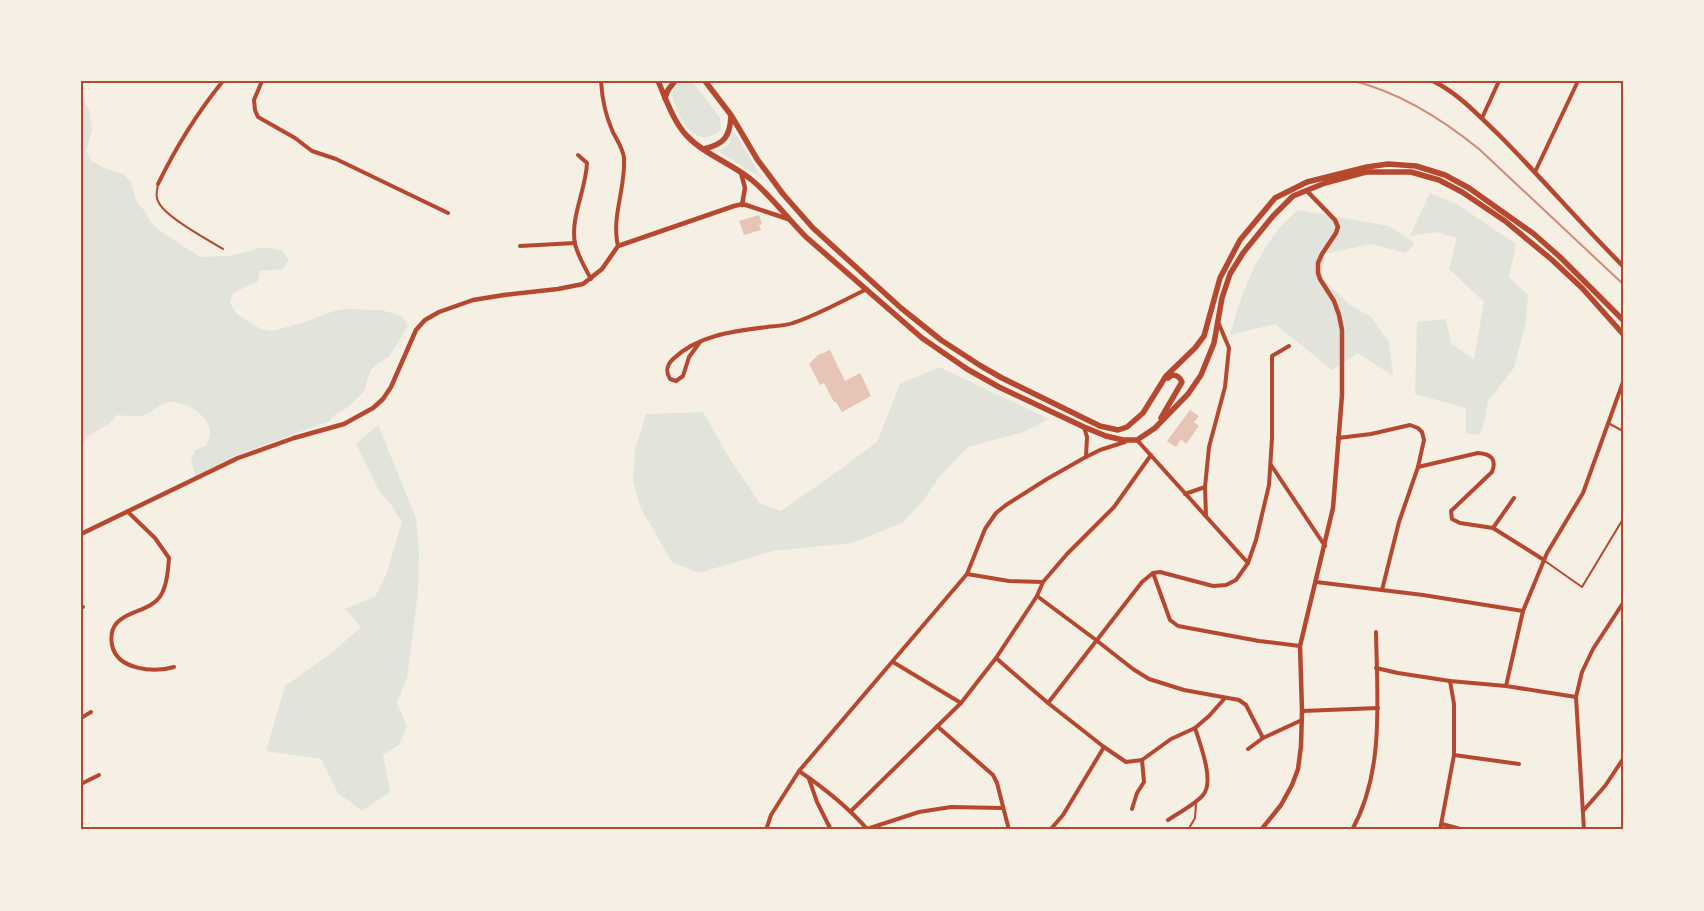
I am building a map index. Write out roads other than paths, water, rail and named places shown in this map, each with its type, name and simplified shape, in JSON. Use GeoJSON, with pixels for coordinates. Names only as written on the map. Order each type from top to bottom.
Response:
{"type":"FeatureCollection","features":[{"type":"Feature","properties":{"kind":"main road"},"geometry":{"type":"LineString","coordinates":[[658,81],[680,128],[688,137],[750,178],[806,237],[922,338],[966,369],[1000,387],[1106,436],[1137,440],[1160,422],[1188,394],[1201,374],[1212,350],[1219,324],[1222,298],[1230,274],[1243,253],[1273,216],[1293,196],[1325,183],[1366,172],[1411,172],[1439,180],[1462,192],[1529,240],[1582,288],[1623,334]]}},
{"type":"Feature","properties":{"kind":"main road"},"geometry":{"type":"LineString","coordinates":[[665,98],[675,81]]}},
{"type":"Feature","properties":{"kind":"main road"},"geometry":{"type":"LineString","coordinates":[[706,81],[731,115],[770,178],[807,221],[901,308],[941,340],[1002,378],[1111,430],[1128,427],[1143,413],[1166,376],[1195,348],[1204,336],[1220,278],[1240,240],[1275,198],[1308,182],[1367,167],[1388,164],[1416,166],[1445,175],[1469,188],[1534,234],[1560,257],[1623,320]]}},
{"type":"Feature","properties":{"kind":"main road"},"geometry":{"type":"LineString","coordinates":[[704,149],[721,143],[728,135],[731,115]]}},
{"type":"Feature","properties":{"kind":"main road"},"geometry":{"type":"LineString","coordinates":[[1152,397],[1157,394],[1170,376],[1175,375],[1180,378],[1182,382],[1180,387],[1166,408],[1160,422]]}},
{"type":"Feature","properties":{"kind":"street"},"geometry":{"type":"LineString","coordinates":[[158,184],[185,134],[207,100],[223,81]]}},
{"type":"Feature","properties":{"kind":"street"},"geometry":{"type":"LineString","coordinates":[[255,81],[262,82],[254,100],[258,116],[296,138],[312,151],[336,159],[448,213]]}},
{"type":"Feature","properties":{"kind":"street"},"geometry":{"type":"LineString","coordinates":[[601,81],[606,117],[624,155],[624,168],[615,222],[618,246]]}},
{"type":"Feature","properties":{"kind":"street"},"geometry":{"type":"LineString","coordinates":[[1433,81],[1453,93],[1482,118],[1623,266]]}},
{"type":"Feature","properties":{"kind":"street"},"geometry":{"type":"LineString","coordinates":[[1482,118],[1499,81]]}},
{"type":"Feature","properties":{"kind":"street"},"geometry":{"type":"LineString","coordinates":[[1535,172],[1578,81]]}},
{"type":"Feature","properties":{"kind":"street"},"geometry":{"type":"LineString","coordinates":[[578,155],[586,163],[586,172],[576,213],[575,243],[590,280]]}},
{"type":"Feature","properties":{"kind":"street"},"geometry":{"type":"LineString","coordinates":[[741,173],[745,188],[742,205]]}},
{"type":"Feature","properties":{"kind":"street"},"geometry":{"type":"LineString","coordinates":[[1261,830],[1281,805],[1298,769],[1302,746],[1300,646],[1333,508],[1342,395],[1342,330],[1334,301],[1318,273],[1318,263],[1336,233],[1338,226],[1335,220],[1307,191]]}},
{"type":"Feature","properties":{"kind":"street"},"geometry":{"type":"LineString","coordinates":[[82,535],[238,458],[286,440],[344,424],[373,408],[383,400],[391,388],[416,330],[425,320],[439,312],[473,300],[583,284],[602,269],[618,246],[643,236],[742,205],[788,219]]}},
{"type":"Feature","properties":{"kind":"street"},"geometry":{"type":"LineString","coordinates":[[520,246],[575,243]]}},
{"type":"Feature","properties":{"kind":"street"},"geometry":{"type":"LineString","coordinates":[[700,342],[689,358],[684,376],[676,381],[670,379],[667,372],[669,363],[679,353],[700,342],[713,336],[793,324],[867,289]]}},
{"type":"Feature","properties":{"kind":"street"},"geometry":{"type":"LineString","coordinates":[[1206,516],[1205,487],[1209,447],[1225,387],[1229,348],[1219,324]]}},
{"type":"Feature","properties":{"kind":"street"},"geometry":{"type":"LineString","coordinates":[[1048,703],[1142,582],[1153,573],[1160,572],[1212,586],[1226,585],[1236,580],[1248,563],[1256,540],[1268,485],[1272,356],[1289,346]]}},
{"type":"Feature","properties":{"kind":"street"},"geometry":{"type":"LineString","coordinates":[[1506,686],[1523,611],[1544,560],[1583,493],[1623,382]]}},
{"type":"Feature","properties":{"kind":"street"},"geometry":{"type":"LineString","coordinates":[[1338,438],[1371,434],[1410,425],[1422,432],[1424,440],[1418,467],[1402,513],[1382,590]]}},
{"type":"Feature","properties":{"kind":"street"},"geometry":{"type":"LineString","coordinates":[[1084,427],[1087,437],[1086,457]]}},
{"type":"Feature","properties":{"kind":"street"},"geometry":{"type":"LineString","coordinates":[[766,830],[771,815],[799,771],[967,574],[985,529],[996,513],[1047,479],[1086,457],[1130,440]]}},
{"type":"Feature","properties":{"kind":"street"},"geometry":{"type":"LineString","coordinates":[[1137,440],[1248,563]]}},
{"type":"Feature","properties":{"kind":"street"},"geometry":{"type":"LineString","coordinates":[[1418,467],[1478,453],[1487,454],[1493,459],[1492,472],[1451,511],[1452,519],[1455,522],[1493,528],[1544,560]]}},
{"type":"Feature","properties":{"kind":"street"},"geometry":{"type":"LineString","coordinates":[[851,811],[961,703],[996,658],[1037,596],[1043,582],[1067,554],[1114,507],[1151,455]]}},
{"type":"Feature","properties":{"kind":"street"},"geometry":{"type":"LineString","coordinates":[[1270,465],[1325,546]]}},
{"type":"Feature","properties":{"kind":"street"},"geometry":{"type":"LineString","coordinates":[[1185,494],[1205,487]]}},
{"type":"Feature","properties":{"kind":"street"},"geometry":{"type":"LineString","coordinates":[[1493,528],[1514,498]]}},
{"type":"Feature","properties":{"kind":"street"},"geometry":{"type":"LineString","coordinates":[[128,512],[155,538],[169,558],[161,595],[148,607],[121,620],[115,625],[112,634],[114,652],[118,659],[132,666],[161,671],[174,667]]}},
{"type":"Feature","properties":{"kind":"street"},"geometry":{"type":"LineString","coordinates":[[1153,573],[1170,620],[1178,626],[1300,646]]}},
{"type":"Feature","properties":{"kind":"street"},"geometry":{"type":"LineString","coordinates":[[967,574],[1009,581],[1043,582]]}},
{"type":"Feature","properties":{"kind":"street"},"geometry":{"type":"LineString","coordinates":[[1316,582],[1523,611]]}},
{"type":"Feature","properties":{"kind":"street"},"geometry":{"type":"LineString","coordinates":[[1037,596],[1149,679],[1184,690],[1239,700],[1246,705],[1263,738]]}},
{"type":"Feature","properties":{"kind":"street"},"geometry":{"type":"LineString","coordinates":[[1584,830],[1576,697],[1582,672],[1593,649],[1623,603]]}},
{"type":"Feature","properties":{"kind":"street"},"geometry":{"type":"LineString","coordinates":[[1352,830],[1359,817],[1371,775],[1376,747],[1378,708],[1376,632]]}},
{"type":"Feature","properties":{"kind":"street"},"geometry":{"type":"LineString","coordinates":[[996,658],[1104,748],[1126,762],[1142,760],[1171,739],[1195,728],[1225,698]]}},
{"type":"Feature","properties":{"kind":"street"},"geometry":{"type":"LineString","coordinates":[[893,662],[961,703]]}},
{"type":"Feature","properties":{"kind":"street"},"geometry":{"type":"LineString","coordinates":[[1376,668],[1450,681],[1506,686],[1576,697]]}},
{"type":"Feature","properties":{"kind":"street"},"geometry":{"type":"LineString","coordinates":[[1440,830],[1454,755],[1454,704],[1450,681]]}},
{"type":"Feature","properties":{"kind":"street"},"geometry":{"type":"LineString","coordinates":[[1302,711],[1378,708]]}},
{"type":"Feature","properties":{"kind":"street"},"geometry":{"type":"LineString","coordinates":[[81,718],[91,712]]}},
{"type":"Feature","properties":{"kind":"street"},"geometry":{"type":"LineString","coordinates":[[1248,749],[1263,738],[1302,720]]}},
{"type":"Feature","properties":{"kind":"street"},"geometry":{"type":"LineString","coordinates":[[937,726],[993,775],[997,783],[1009,830]]}},
{"type":"Feature","properties":{"kind":"street"},"geometry":{"type":"LineString","coordinates":[[1168,820],[1203,796],[1208,788],[1205,762],[1195,728]]}},
{"type":"Feature","properties":{"kind":"street"},"geometry":{"type":"LineString","coordinates":[[1051,830],[1063,815],[1104,748]]}},
{"type":"Feature","properties":{"kind":"street"},"geometry":{"type":"LineString","coordinates":[[1454,755],[1519,764]]}},
{"type":"Feature","properties":{"kind":"street"},"geometry":{"type":"LineString","coordinates":[[1582,812],[1623,759]]}},
{"type":"Feature","properties":{"kind":"street"},"geometry":{"type":"LineString","coordinates":[[1132,809],[1137,792],[1144,782],[1142,760]]}},
{"type":"Feature","properties":{"kind":"street"},"geometry":{"type":"LineString","coordinates":[[799,771],[851,811],[868,829],[919,812],[951,807],[1002,808]]}},
{"type":"Feature","properties":{"kind":"street"},"geometry":{"type":"LineString","coordinates":[[81,784],[100,775]]}},
{"type":"Feature","properties":{"kind":"street"},"geometry":{"type":"LineString","coordinates":[[809,778],[817,802],[832,830]]}},
{"type":"Feature","properties":{"kind":"street"},"geometry":{"type":"LineString","coordinates":[[1442,824],[1464,830]]}},
{"type":"Feature","properties":{"kind":"lane"},"geometry":{"type":"LineString","coordinates":[[158,184],[156,194],[161,207],[174,218],[223,249]]}},
{"type":"Feature","properties":{"kind":"lane"},"geometry":{"type":"LineString","coordinates":[[1608,423],[1623,431]]}},
{"type":"Feature","properties":{"kind":"lane"},"geometry":{"type":"LineString","coordinates":[[1544,560],[1582,587],[1623,519]]}},
{"type":"Feature","properties":{"kind":"lane"},"geometry":{"type":"LineString","coordinates":[[1188,830],[1195,818],[1196,801]]}},
{"type":"Feature","properties":{"kind":"railway"},"geometry":{"type":"LineString","coordinates":[[1354,81],[1388,92],[1420,108],[1465,138],[1623,284]]}}]}
